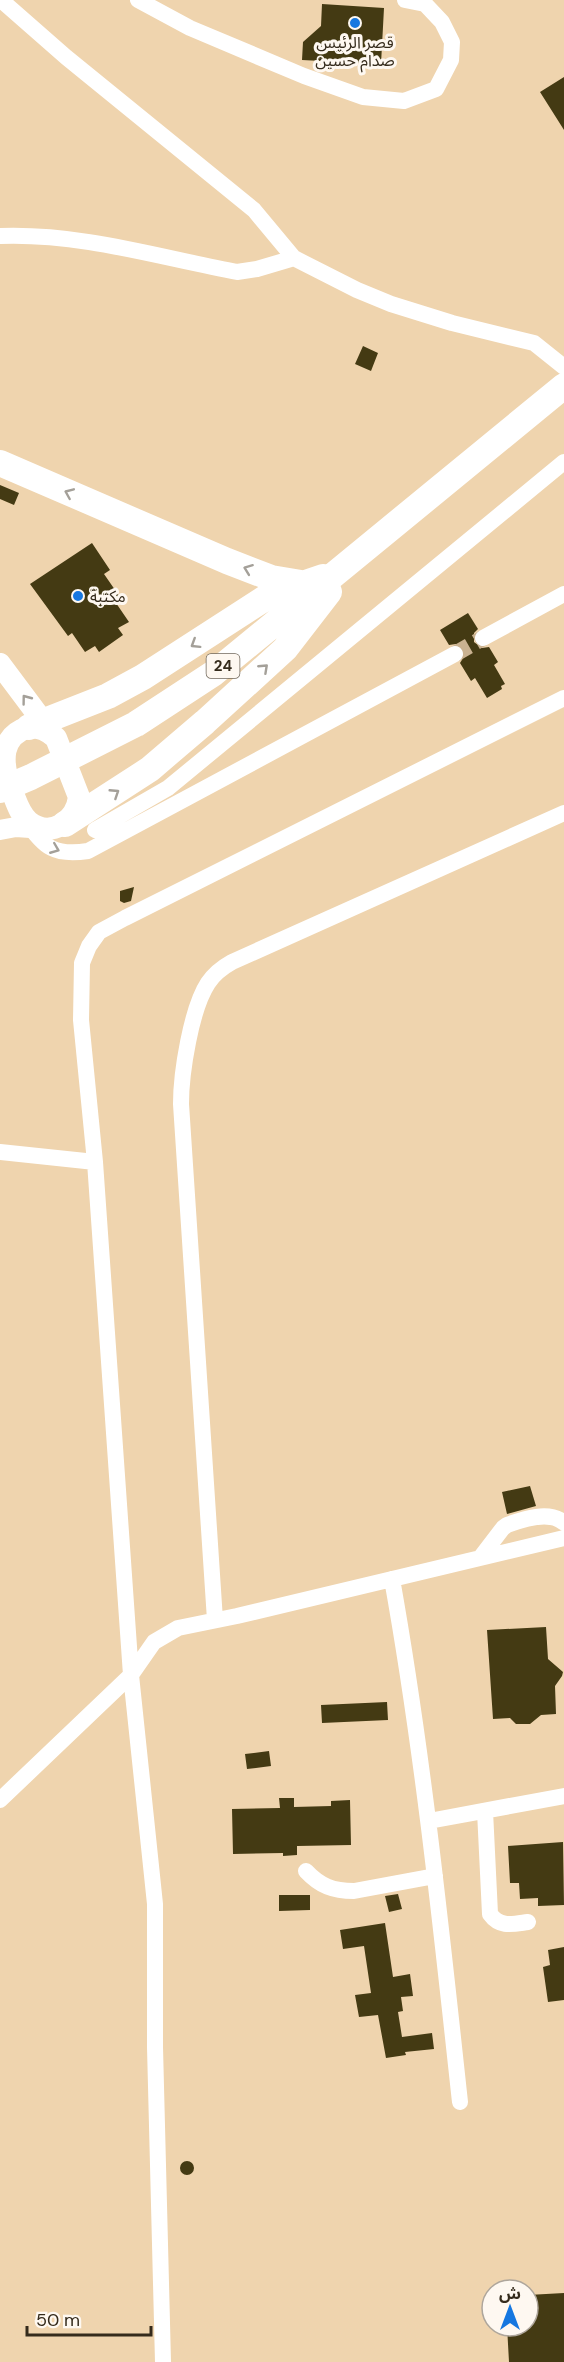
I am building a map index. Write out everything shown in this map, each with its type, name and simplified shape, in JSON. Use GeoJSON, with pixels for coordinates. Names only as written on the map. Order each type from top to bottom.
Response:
{"type":"FeatureCollection","features":[{"type":"Feature","properties":{"kind":"main road","name":"24"},"geometry":{"type":"LineString","coordinates":[[0,790],[94,746],[166,705],[214,673],[339,568],[564,386]]}},
{"type":"Feature","properties":{"kind":"main road"},"geometry":{"type":"LineString","coordinates":[[0,463],[227,561],[271,578],[304,583]]}},
{"type":"Feature","properties":{"kind":"main road"},"geometry":{"type":"LineString","coordinates":[[65,822],[150,769],[279,655],[372,542]]}},
{"type":"Feature","properties":{"kind":"main road"},"geometry":{"type":"LineString","coordinates":[[65,822],[1,761],[4,743],[28,730],[108,696],[151,672],[270,596],[319,579],[339,568]]}},
{"type":"Feature","properties":{"kind":"main road"},"geometry":{"type":"LineString","coordinates":[[0,664],[28,730],[61,747],[65,822]]}},
{"type":"Feature","properties":{"kind":"street"},"geometry":{"type":"LineString","coordinates":[[1,0],[66,57],[254,210],[294,258],[357,290],[391,304],[452,323],[534,343],[564,367]]}},
{"type":"Feature","properties":{"kind":"street"},"geometry":{"type":"LineString","coordinates":[[138,0],[190,28],[304,76],[363,97],[404,101],[436,88],[451,60],[452,42],[442,22],[425,4],[405,0]]}},
{"type":"Feature","properties":{"kind":"street"},"geometry":{"type":"LineString","coordinates":[[0,236],[59,237],[93,242],[237,272],[258,269],[294,258]]}},
{"type":"Feature","properties":{"kind":"street"},"geometry":{"type":"LineString","coordinates":[[0,830],[65,822],[168,788],[564,462]]}},
{"type":"Feature","properties":{"kind":"street"},"geometry":{"type":"LineString","coordinates":[[483,638],[564,594]]}},
{"type":"Feature","properties":{"kind":"street"},"geometry":{"type":"LineString","coordinates":[[65,822],[454,654]]}},
{"type":"Feature","properties":{"kind":"street"},"geometry":{"type":"LineString","coordinates":[[163,2362],[155,2047],[155,1904],[131,1675],[95,1162],[81,1020],[82,963],[89,946],[99,932],[564,698]]}},
{"type":"Feature","properties":{"kind":"street"},"geometry":{"type":"LineString","coordinates":[[215,1620],[181,1090],[187,1047],[203,992],[215,975],[232,962],[564,813]]}},
{"type":"Feature","properties":{"kind":"street"},"geometry":{"type":"LineString","coordinates":[[0,1152],[95,1162]]}},
{"type":"Feature","properties":{"kind":"street"},"geometry":{"type":"LineString","coordinates":[[480,1558],[507,1525],[543,1516],[559,1518],[564,1523]]}},
{"type":"Feature","properties":{"kind":"street"},"geometry":{"type":"LineString","coordinates":[[0,1800],[131,1675],[154,1642],[166,1633],[178,1628],[564,1538]]}},
{"type":"Feature","properties":{"kind":"street"},"geometry":{"type":"LineString","coordinates":[[392,1579],[418,1734],[460,2102]]}},
{"type":"Feature","properties":{"kind":"street"},"geometry":{"type":"LineString","coordinates":[[429,1821],[564,1796]]}},
{"type":"Feature","properties":{"kind":"street"},"geometry":{"type":"LineString","coordinates":[[485,1811],[490,1914],[496,1921],[506,1924],[528,1922]]}},
{"type":"Feature","properties":{"kind":"street"},"geometry":{"type":"LineString","coordinates":[[306,1871],[322,1885],[343,1891],[435,1876]]}},
{"type":"Feature","properties":{"kind":"building"},"geometry":{"type":"Polygon","coordinates":[[[322,4],[384,8],[381,64],[302,60],[303,42],[321,26],[322,4]]]}},
{"type":"Feature","properties":{"kind":"building"},"geometry":{"type":"Polygon","coordinates":[[[564,77],[564,130],[540,92],[564,77]]]}},
{"type":"Feature","properties":{"kind":"building"},"geometry":{"type":"Polygon","coordinates":[[[363,346],[378,353],[371,371],[355,364],[363,346]]]}},
{"type":"Feature","properties":{"kind":"building"},"geometry":{"type":"Polygon","coordinates":[[[0,485],[19,493],[14,505],[0,499],[0,485]]]}},
{"type":"Feature","properties":{"kind":"building","name":"مكتبة"},"geometry":{"type":"Polygon","coordinates":[[[92,543],[110,570],[104,574],[122,600],[116,603],[129,622],[118,628],[123,635],[99,652],[95,646],[85,652],[72,633],[68,636],[30,584],[92,543]]]}},
{"type":"Feature","properties":{"kind":"building"},"geometry":{"type":"Polygon","coordinates":[[[468,613],[478,629],[474,633],[474,642],[482,648],[489,647],[498,662],[494,665],[505,684],[501,686],[502,689],[487,698],[475,678],[471,681],[460,663],[465,655],[464,649],[456,644],[449,645],[440,630],[468,613]]]}},
{"type":"Feature","properties":{"kind":"building"},"geometry":{"type":"Polygon","coordinates":[[[134,887],[131,901],[124,903],[120,901],[120,891],[134,887]]]}},
{"type":"Feature","properties":{"kind":"building"},"geometry":{"type":"Polygon","coordinates":[[[530,1486],[536,1506],[507,1514],[502,1492],[530,1486]]]}},
{"type":"Feature","properties":{"kind":"building"},"geometry":{"type":"Polygon","coordinates":[[[546,1627],[548,1659],[563,1672],[555,1686],[556,1714],[541,1715],[530,1724],[516,1724],[510,1718],[493,1719],[487,1630],[546,1627]]]}},
{"type":"Feature","properties":{"kind":"building"},"geometry":{"type":"Polygon","coordinates":[[[387,1702],[388,1720],[322,1723],[321,1705],[387,1702]]]}},
{"type":"Feature","properties":{"kind":"building"},"geometry":{"type":"Polygon","coordinates":[[[269,1751],[271,1766],[247,1769],[245,1754],[269,1751]]]}},
{"type":"Feature","properties":{"kind":"building"},"geometry":{"type":"Polygon","coordinates":[[[279,1798],[294,1798],[294,1807],[331,1806],[331,1801],[350,1800],[351,1845],[297,1846],[297,1855],[233,1854],[232,1809],[280,1808],[279,1798]]]}},
{"type":"Feature","properties":{"kind":"building"},"geometry":{"type":"Polygon","coordinates":[[[563,1842],[564,1905],[538,1906],[538,1898],[520,1899],[519,1883],[510,1883],[508,1846],[563,1842]]]}},
{"type":"Feature","properties":{"kind":"building"},"geometry":{"type":"Polygon","coordinates":[[[398,1894],[402,1909],[389,1912],[385,1896],[398,1894]]]}},
{"type":"Feature","properties":{"kind":"building"},"geometry":{"type":"Polygon","coordinates":[[[279,1895],[310,1895],[310,1910],[279,1911],[279,1895]]]}},
{"type":"Feature","properties":{"kind":"building"},"geometry":{"type":"Polygon","coordinates":[[[385,1923],[393,1977],[410,1974],[413,1996],[401,1997],[403,2011],[398,2012],[402,2037],[432,2033],[434,2049],[405,2052],[406,2055],[386,2058],[378,2015],[359,2017],[355,1995],[371,1993],[364,1946],[343,1949],[340,1930],[385,1923]]]}},
{"type":"Feature","properties":{"kind":"building"},"geometry":{"type":"Polygon","coordinates":[[[564,1947],[564,2000],[548,2002],[543,1967],[550,1965],[548,1950],[564,1947]]]}},
{"type":"Feature","properties":{"kind":"building"},"geometry":{"type":"Polygon","coordinates":[[[184,2161],[190,2161],[194,2168],[190,2175],[184,2175],[180,2171],[180,2165],[184,2161]]]}},
{"type":"Feature","properties":{"kind":"building"},"geometry":{"type":"Polygon","coordinates":[[[564,2293],[564,2362],[509,2362],[508,2338],[540,2338],[540,2294],[564,2293]]]}},
{"type":"Feature","properties":{"kind":"tunnel"},"geometry":{"type":"LineString","coordinates":[[455,654],[483,638]]}},
{"type":"Feature","properties":{"kind":"place","name":"قصر الرئيس صدام حسين"},"geometry":{"type":"Point","coordinates":[355,23]}},
{"type":"Feature","properties":{"kind":"place","name":"مكتبة"},"geometry":{"type":"Point","coordinates":[78,596]}}]}
